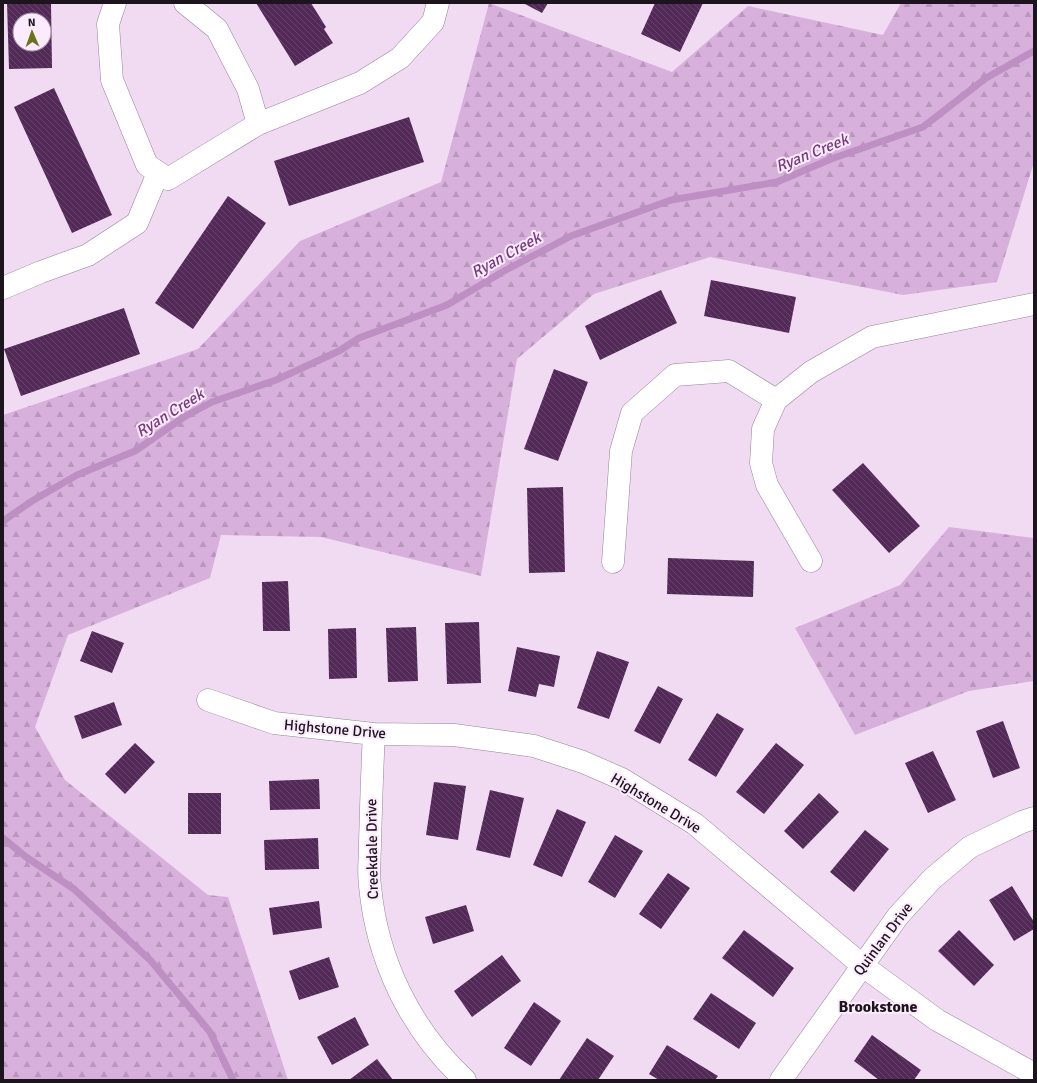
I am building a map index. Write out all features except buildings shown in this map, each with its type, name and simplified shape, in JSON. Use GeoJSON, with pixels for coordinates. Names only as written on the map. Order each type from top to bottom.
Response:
{"type":"FeatureCollection","features":[{"type":"Feature","properties":{"kind":"street"},"geometry":{"type":"LineString","coordinates":[[115,3],[108,24],[112,80],[147,166],[168,179],[258,124],[360,83],[400,58],[433,22],[438,3]]}},
{"type":"Feature","properties":{"kind":"street"},"geometry":{"type":"LineString","coordinates":[[185,3],[217,29],[248,88],[258,124]]}},
{"type":"Feature","properties":{"kind":"street"},"geometry":{"type":"LineString","coordinates":[[3,288],[88,255],[137,223],[158,173]]}},
{"type":"Feature","properties":{"kind":"street"},"geometry":{"type":"LineString","coordinates":[[811,561],[767,485],[761,463],[763,429],[776,400],[811,372],[872,337],[1034,304]]}},
{"type":"Feature","properties":{"kind":"street"},"geometry":{"type":"LineString","coordinates":[[613,562],[621,451],[632,413],[675,375],[729,371],[776,400]]}},
{"type":"Feature","properties":{"kind":"street","name":"Highstone Drive"},"geometry":{"type":"LineString","coordinates":[[208,700],[274,723],[374,734],[454,735],[534,746],[583,762],[622,779],[696,824],[863,966],[937,1020],[1034,1074]]}},
{"type":"Feature","properties":{"kind":"street","name":"Creekdale Drive"},"geometry":{"type":"LineString","coordinates":[[374,734],[370,885],[378,936],[393,979],[416,1022],[445,1061],[466,1080]]}},
{"type":"Feature","properties":{"kind":"street","name":"Quinlan Drive"},"geometry":{"type":"LineString","coordinates":[[781,1080],[836,1000],[863,966],[898,916],[932,879],[970,847],[1022,822],[1034,818]]}},
{"type":"Feature","properties":{"kind":"green space"},"geometry":{"type":"Polygon","coordinates":[[[489,3],[672,72],[748,6],[883,35],[901,3],[1034,3],[1034,162],[997,282],[903,295],[710,257],[594,294],[517,359],[481,576],[321,537],[221,535],[210,578],[68,635],[35,727],[65,780],[208,895],[228,897],[288,1080],[5,1080],[3,1077],[3,415],[198,349],[300,241],[441,182],[489,3]]]}},
{"type":"Feature","properties":{"kind":"green space"},"geometry":{"type":"Polygon","coordinates":[[[949,527],[1034,538],[1034,681],[969,691],[855,735],[795,628],[900,585],[949,527]]]}},
{"type":"Feature","properties":{"kind":"waterway","name":"Ryan Creek"},"geometry":{"type":"LineString","coordinates":[[3,521],[32,501],[77,475],[135,451],[184,417],[212,402],[276,380],[339,351],[359,338],[447,305],[504,271],[571,236],[671,200],[777,182],[831,159],[923,127],[986,78],[1034,51]]}},
{"type":"Feature","properties":{"kind":"waterway"},"geometry":{"type":"LineString","coordinates":[[3,838],[26,857],[74,889],[151,961],[210,1032],[233,1080]]}},
{"type":"Feature","properties":{"kind":"district","name":"Brookstone"},"geometry":{"type":"Point","coordinates":[878,1007]}}]}
